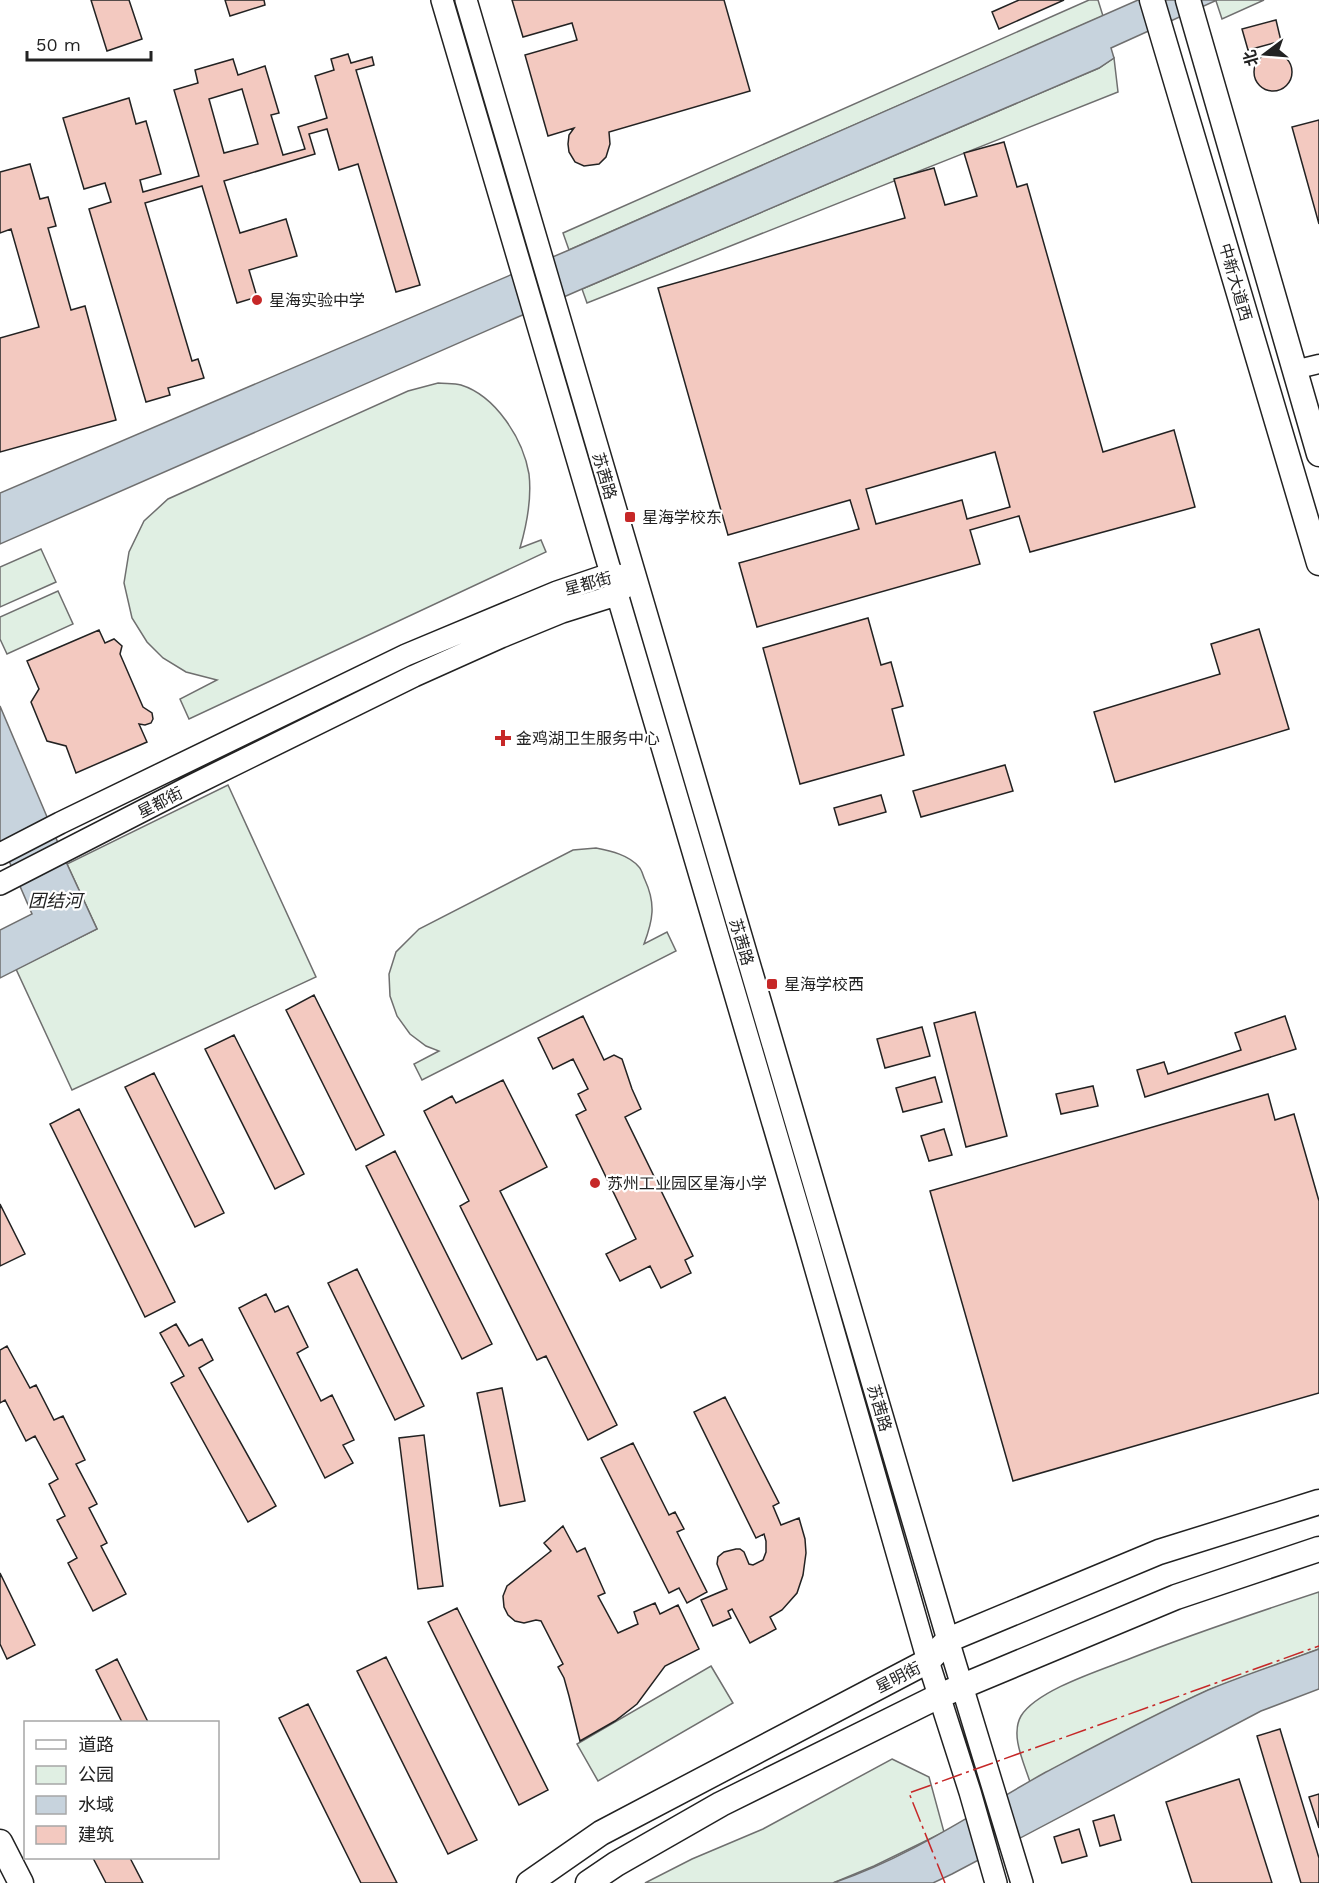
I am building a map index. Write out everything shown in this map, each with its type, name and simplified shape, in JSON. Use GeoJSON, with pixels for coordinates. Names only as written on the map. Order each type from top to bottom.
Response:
{"type":"FeatureCollection","features":[{"type":"Feature","properties":{"kind":"main road","name":"苏茜路"},"geometry":{"type":"LineString","coordinates":[[442,0],[928,1661],[995,1878]]}},
{"type":"Feature","properties":{"kind":"main road","name":"苏茜路"},"geometry":{"type":"LineString","coordinates":[[466,0],[948,1640],[1019,1873]]}},
{"type":"Feature","properties":{"kind":"main road","name":"中新大道西"},"geometry":{"type":"LineString","coordinates":[[1152,0],[1319,563]]}},
{"type":"Feature","properties":{"kind":"main road","name":"中新大道西"},"geometry":{"type":"LineString","coordinates":[[1188,0],[1319,454]]}},
{"type":"Feature","properties":{"kind":"main road","name":"星都街"},"geometry":{"type":"LineString","coordinates":[[0,854],[406,655],[546,596],[610,574],[635,577]]}},
{"type":"Feature","properties":{"kind":"main road","name":"星都街"},"geometry":{"type":"LineString","coordinates":[[4,882],[189,787],[414,676],[501,636],[562,612],[616,595],[635,577]]}},
{"type":"Feature","properties":{"kind":"main road","name":"星明街"},"geometry":{"type":"LineString","coordinates":[[529,1883],[601,1833],[928,1661],[948,1640],[1159,1552],[1319,1502]]}},
{"type":"Feature","properties":{"kind":"main road"},"geometry":{"type":"LineString","coordinates":[[588,1883],[616,1864],[721,1804],[963,1685],[1176,1597],[1319,1550]]}},
{"type":"Feature","properties":{"kind":"main road"},"geometry":{"type":"LineString","coordinates":[[0,1842],[21,1883]]}},
{"type":"Feature","properties":{"kind":"street"},"geometry":{"type":"LineString","coordinates":[[1294,370],[1319,364]]}},
{"type":"Feature","properties":{"kind":"green space"},"geometry":{"type":"Polygon","coordinates":[[[1089,0],[1098,0],[1103,16],[569,250],[563,233],[1089,0]]]}},
{"type":"Feature","properties":{"kind":"green space"},"geometry":{"type":"Polygon","coordinates":[[[1217,0],[1264,0],[1222,19],[1217,0]]]}},
{"type":"Feature","properties":{"kind":"green space"},"geometry":{"type":"Polygon","coordinates":[[[1114,58],[1118,92],[587,303],[582,289],[1099,68],[1114,58]]]}},
{"type":"Feature","properties":{"kind":"green space"},"geometry":{"type":"Polygon","coordinates":[[[438,383],[458,384],[474,391],[496,409],[514,433],[526,461],[530,493],[520,548],[541,540],[546,552],[189,719],[180,699],[217,680],[186,672],[163,658],[147,642],[132,618],[124,583],[129,552],[144,521],[168,499],[408,391],[438,383]]]}},
{"type":"Feature","properties":{"kind":"green space"},"geometry":{"type":"Polygon","coordinates":[[[41,549],[56,582],[0,607],[0,567],[41,549]]]}},
{"type":"Feature","properties":{"kind":"green space"},"geometry":{"type":"Polygon","coordinates":[[[58,591],[73,624],[7,654],[0,639],[0,617],[58,591]]]}},
{"type":"Feature","properties":{"kind":"green space"},"geometry":{"type":"Polygon","coordinates":[[[228,785],[316,977],[72,1090],[16,969],[97,929],[67,864],[228,785]]]}},
{"type":"Feature","properties":{"kind":"green space"},"geometry":{"type":"Polygon","coordinates":[[[596,848],[625,857],[640,868],[652,904],[650,927],[644,944],[667,932],[676,951],[422,1080],[414,1064],[439,1051],[426,1046],[410,1034],[397,1016],[390,996],[389,974],[396,952],[419,929],[573,850],[596,848]]]}},
{"type":"Feature","properties":{"kind":"green space"},"geometry":{"type":"Polygon","coordinates":[[[1319,1592],[1319,1649],[1211,1689],[1030,1782],[1017,1740],[1018,1724],[1021,1716],[1041,1698],[1087,1675],[1224,1624],[1319,1592]]]}},
{"type":"Feature","properties":{"kind":"green space"},"geometry":{"type":"Polygon","coordinates":[[[711,1666],[733,1703],[598,1781],[577,1744],[711,1666]]]}},
{"type":"Feature","properties":{"kind":"green space"},"geometry":{"type":"Polygon","coordinates":[[[892,1759],[929,1777],[944,1832],[833,1883],[645,1883],[692,1859],[763,1829],[892,1759]]]}},
{"type":"Feature","properties":{"kind":"water"},"geometry":{"type":"Polygon","coordinates":[[[1138,0],[1217,0],[1111,48],[1114,58],[1099,68],[582,289],[0,544],[0,493],[569,250],[1138,0]]]}},
{"type":"Feature","properties":{"kind":"water","name":"团结河"},"geometry":{"type":"Polygon","coordinates":[[[0,706],[97,929],[0,978],[0,930],[32,914],[0,840],[0,706]]]}},
{"type":"Feature","properties":{"kind":"water"},"geometry":{"type":"Polygon","coordinates":[[[1319,1649],[1319,1689],[1261,1711],[952,1874],[933,1883],[833,1883],[888,1861],[942,1833],[1046,1772],[1187,1700],[1319,1649]]]}},
{"type":"Feature","properties":{"kind":"building"},"geometry":{"type":"Polygon","coordinates":[[[91,0],[129,0],[142,39],[107,51],[91,0]]]}},
{"type":"Feature","properties":{"kind":"building"},"geometry":{"type":"Polygon","coordinates":[[[225,0],[264,0],[265,5],[230,16],[225,0]]]}},
{"type":"Feature","properties":{"kind":"building"},"geometry":{"type":"Polygon","coordinates":[[[512,0],[724,0],[750,91],[609,132],[610,144],[606,157],[599,164],[584,166],[575,162],[569,152],[569,135],[574,128],[548,136],[525,55],[577,40],[572,23],[523,37],[512,0]]]}},
{"type":"Feature","properties":{"kind":"building"},"geometry":{"type":"Polygon","coordinates":[[[1019,0],[1064,0],[999,29],[992,12],[1019,0]]]}},
{"type":"Feature","properties":{"kind":"building"},"geometry":{"type":"Polygon","coordinates":[[[1276,20],[1281,41],[1248,50],[1242,29],[1276,20]]]}},
{"type":"Feature","properties":{"kind":"building"},"geometry":{"type":"Polygon","coordinates":[[[1273,53],[1286,59],[1292,72],[1286,85],[1273,91],[1260,85],[1254,72],[1260,59],[1273,53]]]}},
{"type":"Feature","properties":{"kind":"building"},"geometry":{"type":"Polygon","coordinates":[[[348,54],[351,63],[372,57],[374,65],[356,70],[420,285],[396,292],[358,164],[339,170],[327,129],[309,134],[315,154],[224,181],[240,233],[286,219],[297,256],[249,270],[257,297],[237,303],[202,186],[145,203],[192,361],[198,359],[204,378],[168,388],[170,395],[146,402],[89,209],[111,202],[105,183],[84,189],[63,118],[129,98],[136,124],[146,121],[161,174],[140,180],[143,192],[199,176],[174,90],[198,83],[195,70],[233,59],[238,75],[265,66],[279,113],[271,115],[283,155],[305,149],[298,127],[327,118],[315,76],[334,70],[331,59],[348,54]],[[242,89],[209,99],[224,153],[258,144],[242,89]]]}},
{"type":"Feature","properties":{"kind":"building"},"geometry":{"type":"Polygon","coordinates":[[[1319,120],[1319,224],[1292,127],[1319,120]]]}},
{"type":"Feature","properties":{"kind":"building"},"geometry":{"type":"Polygon","coordinates":[[[1004,142],[1017,187],[1027,184],[1103,452],[1174,430],[1195,507],[1030,552],[1019,516],[970,530],[980,564],[757,627],[739,563],[859,529],[850,500],[728,535],[658,288],[905,218],[894,179],[934,168],[945,205],[977,196],[964,153],[1004,142]],[[995,452],[866,489],[876,524],[962,500],[967,519],[1010,507],[995,452]]]}},
{"type":"Feature","properties":{"kind":"building"},"geometry":{"type":"Polygon","coordinates":[[[30,164],[40,199],[48,197],[56,226],[48,228],[71,310],[85,306],[116,420],[0,452],[0,338],[39,327],[11,229],[0,233],[0,172],[30,164]]]}},
{"type":"Feature","properties":{"kind":"building"},"geometry":{"type":"Polygon","coordinates":[[[868,618],[881,665],[891,662],[903,706],[892,709],[904,755],[800,784],[763,648],[868,618]]]}},
{"type":"Feature","properties":{"kind":"building"},"geometry":{"type":"Polygon","coordinates":[[[1259,629],[1289,729],[1115,782],[1094,712],[1220,674],[1211,644],[1259,629]]]}},
{"type":"Feature","properties":{"kind":"building"},"geometry":{"type":"Polygon","coordinates":[[[99,630],[105,643],[114,639],[122,646],[120,654],[143,707],[152,713],[153,719],[151,723],[139,724],[147,742],[76,773],[66,746],[47,741],[31,702],[39,689],[27,661],[99,630]]]}},
{"type":"Feature","properties":{"kind":"building"},"geometry":{"type":"Polygon","coordinates":[[[1005,765],[1013,791],[921,817],[913,791],[1005,765]]]}},
{"type":"Feature","properties":{"kind":"building"},"geometry":{"type":"Polygon","coordinates":[[[881,795],[886,812],[839,825],[834,808],[881,795]]]}},
{"type":"Feature","properties":{"kind":"building"},"geometry":{"type":"Polygon","coordinates":[[[314,995],[384,1135],[356,1150],[286,1010],[314,995]]]}},
{"type":"Feature","properties":{"kind":"building"},"geometry":{"type":"Polygon","coordinates":[[[975,1012],[1007,1136],[966,1147],[934,1023],[975,1012]]]}},
{"type":"Feature","properties":{"kind":"building"},"geometry":{"type":"Polygon","coordinates":[[[583,1016],[604,1060],[614,1055],[622,1059],[641,1109],[625,1117],[693,1256],[685,1260],[691,1273],[661,1288],[650,1266],[620,1281],[606,1254],[636,1239],[576,1115],[586,1110],[578,1094],[588,1089],[573,1059],[553,1069],[538,1038],[583,1016]]]}},
{"type":"Feature","properties":{"kind":"building"},"geometry":{"type":"Polygon","coordinates":[[[1285,1016],[1296,1049],[1145,1097],[1137,1070],[1164,1062],[1168,1074],[1241,1050],[1235,1033],[1285,1016]]]}},
{"type":"Feature","properties":{"kind":"building"},"geometry":{"type":"Polygon","coordinates":[[[922,1027],[930,1056],[885,1068],[877,1039],[922,1027]]]}},
{"type":"Feature","properties":{"kind":"building"},"geometry":{"type":"Polygon","coordinates":[[[234,1035],[304,1174],[275,1189],[205,1049],[234,1035]]]}},
{"type":"Feature","properties":{"kind":"building"},"geometry":{"type":"Polygon","coordinates":[[[154,1073],[224,1213],[195,1227],[125,1087],[154,1073]]]}},
{"type":"Feature","properties":{"kind":"building"},"geometry":{"type":"Polygon","coordinates":[[[935,1077],[942,1102],[903,1112],[896,1088],[935,1077]]]}},
{"type":"Feature","properties":{"kind":"building"},"geometry":{"type":"Polygon","coordinates":[[[503,1080],[547,1167],[500,1191],[617,1425],[588,1440],[546,1356],[537,1360],[460,1206],[469,1201],[424,1111],[452,1096],[456,1103],[503,1080]]]}},
{"type":"Feature","properties":{"kind":"building"},"geometry":{"type":"Polygon","coordinates":[[[1093,1086],[1098,1106],[1061,1114],[1056,1094],[1093,1086]]]}},
{"type":"Feature","properties":{"kind":"building"},"geometry":{"type":"Polygon","coordinates":[[[1268,1094],[1275,1120],[1294,1114],[1319,1201],[1319,1393],[1013,1481],[930,1191],[1268,1094]]]}},
{"type":"Feature","properties":{"kind":"building"},"geometry":{"type":"Polygon","coordinates":[[[79,1109],[175,1302],[145,1317],[50,1124],[79,1109]]]}},
{"type":"Feature","properties":{"kind":"building"},"geometry":{"type":"Polygon","coordinates":[[[944,1129],[952,1155],[929,1161],[921,1136],[944,1129]]]}},
{"type":"Feature","properties":{"kind":"building"},"geometry":{"type":"Polygon","coordinates":[[[395,1151],[492,1344],[462,1359],[366,1166],[395,1151]]]}},
{"type":"Feature","properties":{"kind":"building"},"geometry":{"type":"Polygon","coordinates":[[[0,1204],[25,1254],[0,1266],[0,1204]]]}},
{"type":"Feature","properties":{"kind":"building"},"geometry":{"type":"Polygon","coordinates":[[[357,1269],[424,1406],[395,1420],[328,1283],[357,1269]]]}},
{"type":"Feature","properties":{"kind":"building"},"geometry":{"type":"Polygon","coordinates":[[[266,1294],[275,1312],[288,1306],[308,1347],[297,1353],[321,1401],[332,1395],[354,1440],[343,1445],[353,1463],[325,1478],[239,1308],[266,1294]]]}},
{"type":"Feature","properties":{"kind":"building"},"geometry":{"type":"Polygon","coordinates":[[[176,1324],[189,1346],[202,1339],[213,1360],[199,1368],[276,1506],[248,1522],[171,1383],[184,1376],[160,1333],[176,1324]]]}},
{"type":"Feature","properties":{"kind":"building"},"geometry":{"type":"Polygon","coordinates":[[[7,1346],[30,1388],[36,1385],[54,1420],[63,1416],[85,1460],[76,1464],[97,1504],[89,1508],[107,1543],[101,1546],[126,1594],[93,1611],[68,1563],[77,1558],[57,1520],[65,1516],[49,1484],[58,1479],[35,1436],[26,1441],[5,1400],[0,1403],[0,1350],[7,1346]]]}},
{"type":"Feature","properties":{"kind":"building"},"geometry":{"type":"Polygon","coordinates":[[[502,1388],[525,1501],[500,1506],[477,1393],[502,1388]]]}},
{"type":"Feature","properties":{"kind":"building"},"geometry":{"type":"Polygon","coordinates":[[[725,1397],[779,1503],[773,1506],[781,1525],[799,1518],[805,1539],[803,1575],[797,1593],[782,1610],[770,1617],[776,1629],[750,1643],[732,1609],[728,1611],[731,1618],[713,1626],[701,1600],[727,1589],[717,1564],[718,1557],[724,1552],[740,1549],[744,1552],[749,1564],[753,1565],[763,1560],[766,1552],[764,1534],[756,1538],[694,1412],[725,1397]]]}},
{"type":"Feature","properties":{"kind":"building"},"geometry":{"type":"Polygon","coordinates":[[[424,1435],[443,1586],[418,1589],[399,1438],[424,1435]]]}},
{"type":"Feature","properties":{"kind":"building"},"geometry":{"type":"Polygon","coordinates":[[[633,1443],[669,1515],[675,1512],[684,1529],[677,1532],[707,1592],[687,1603],[679,1588],[669,1593],[601,1458],[633,1443]]]}},
{"type":"Feature","properties":{"kind":"building"},"geometry":{"type":"Polygon","coordinates":[[[563,1526],[577,1552],[585,1548],[605,1593],[598,1596],[618,1633],[638,1624],[634,1612],[655,1603],[660,1614],[678,1605],[699,1649],[665,1666],[637,1704],[615,1721],[580,1741],[564,1678],[558,1667],[563,1664],[541,1621],[524,1623],[515,1621],[504,1607],[503,1596],[507,1586],[551,1551],[544,1543],[563,1526]]]}},
{"type":"Feature","properties":{"kind":"building"},"geometry":{"type":"Polygon","coordinates":[[[0,1573],[35,1645],[7,1659],[0,1644],[0,1573]]]}},
{"type":"Feature","properties":{"kind":"building"},"geometry":{"type":"Polygon","coordinates":[[[457,1608],[548,1790],[519,1805],[428,1622],[457,1608]]]}},
{"type":"Feature","properties":{"kind":"building"},"geometry":{"type":"Polygon","coordinates":[[[386,1657],[477,1840],[448,1854],[357,1671],[386,1657]]]}},
{"type":"Feature","properties":{"kind":"building"},"geometry":{"type":"Polygon","coordinates":[[[117,1659],[148,1721],[122,1721],[96,1670],[117,1659]]]}},
{"type":"Feature","properties":{"kind":"building"},"geometry":{"type":"Polygon","coordinates":[[[308,1704],[397,1883],[361,1883],[279,1718],[308,1704]]]}},
{"type":"Feature","properties":{"kind":"building"},"geometry":{"type":"Polygon","coordinates":[[[1280,1729],[1319,1858],[1319,1883],[1301,1883],[1257,1736],[1280,1729]]]}},
{"type":"Feature","properties":{"kind":"building"},"geometry":{"type":"Polygon","coordinates":[[[1239,1779],[1272,1883],[1192,1883],[1166,1802],[1239,1779]]]}},
{"type":"Feature","properties":{"kind":"building"},"geometry":{"type":"Polygon","coordinates":[[[1319,1794],[1319,1828],[1309,1797],[1319,1794]]]}},
{"type":"Feature","properties":{"kind":"building"},"geometry":{"type":"Polygon","coordinates":[[[1114,1815],[1121,1840],[1100,1846],[1093,1821],[1114,1815]]]}},
{"type":"Feature","properties":{"kind":"building"},"geometry":{"type":"Polygon","coordinates":[[[1079,1829],[1087,1856],[1062,1863],[1054,1837],[1079,1829]]]}},
{"type":"Feature","properties":{"kind":"building"},"geometry":{"type":"Polygon","coordinates":[[[94,1859],[131,1859],[143,1883],[106,1883],[94,1859]]]}},
{"type":"Feature","properties":{"kind":"power"},"geometry":{"type":"LineString","coordinates":[[945,1883],[909,1793],[1319,1646]]}},
{"type":"Feature","properties":{"kind":"place","name":"星海实验中学"},"geometry":{"type":"Point","coordinates":[257,300]}},
{"type":"Feature","properties":{"kind":"place","name":"星海学校东"},"geometry":{"type":"Point","coordinates":[630,517]}},
{"type":"Feature","properties":{"kind":"place","name":"金鸡湖卫生服务中心"},"geometry":{"type":"Point","coordinates":[503,738]}},
{"type":"Feature","properties":{"kind":"place","name":"星海学校西"},"geometry":{"type":"Point","coordinates":[772,984]}},
{"type":"Feature","properties":{"kind":"place","name":"苏州工业园区星海小学"},"geometry":{"type":"Point","coordinates":[595,1183]}}]}
